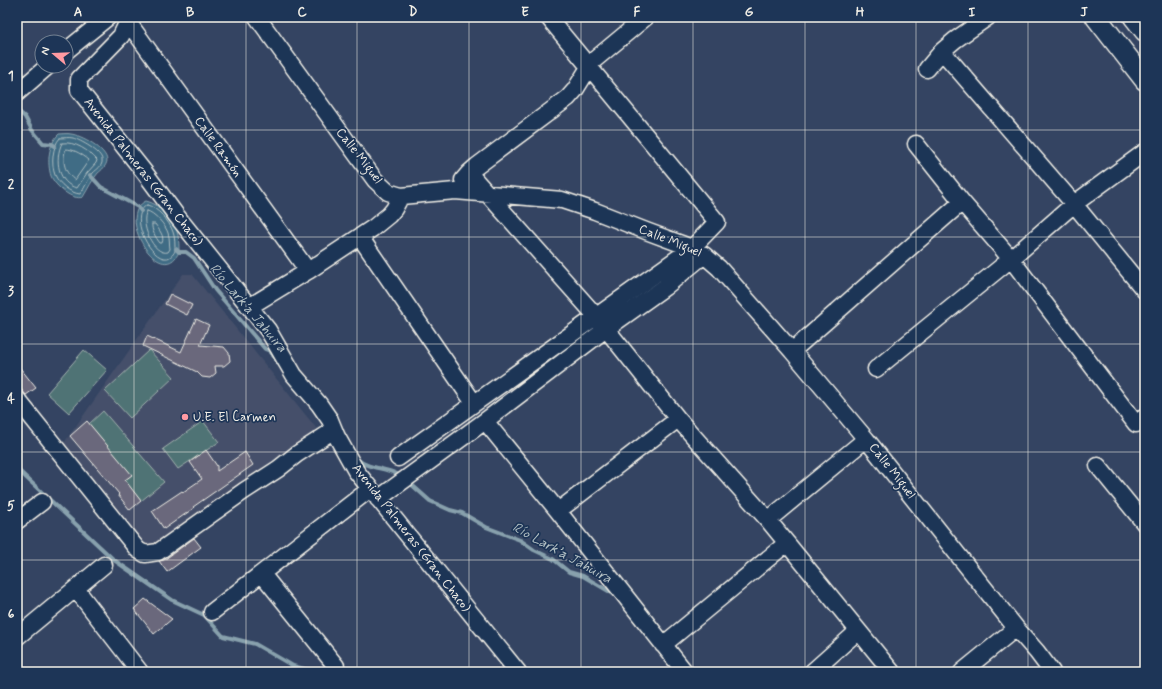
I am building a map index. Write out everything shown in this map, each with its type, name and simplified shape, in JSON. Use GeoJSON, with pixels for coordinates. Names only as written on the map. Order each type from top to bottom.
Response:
{"type":"FeatureCollection","features":[{"type":"Feature","properties":{"kind":"street"},"geometry":{"type":"LineString","coordinates":[[74,45],[108,17]]}},
{"type":"Feature","properties":{"kind":"street","name":"Calle Miguel"},"geometry":{"type":"LineString","coordinates":[[257,17],[375,180],[388,192],[401,196],[456,192],[562,200],[595,211],[698,251],[719,268],[792,351],[866,439],[1052,672]]}},
{"type":"Feature","properties":{"kind":"street"},"geometry":{"type":"LineString","coordinates":[[212,612],[262,574],[374,494],[485,421],[606,329],[665,287],[698,251],[717,222],[548,17]]}},
{"type":"Feature","properties":{"kind":"street"},"geometry":{"type":"LineString","coordinates":[[456,192],[469,173],[568,98],[575,90],[589,66],[599,55],[646,17]]}},
{"type":"Feature","properties":{"kind":"street"},"geometry":{"type":"LineString","coordinates":[[927,69],[942,51],[988,17]]}},
{"type":"Feature","properties":{"kind":"street"},"geometry":{"type":"LineString","coordinates":[[1096,17],[1145,80]]}},
{"type":"Feature","properties":{"kind":"street"},"geometry":{"type":"LineString","coordinates":[[1134,17],[1145,31]]}},
{"type":"Feature","properties":{"kind":"street","name":"Calle Ramón"},"geometry":{"type":"LineString","coordinates":[[129,20],[308,271]]}},
{"type":"Feature","properties":{"kind":"street","name":"Avenida Palmeras (Gran Chaco)"},"geometry":{"type":"LineString","coordinates":[[129,20],[120,36],[79,79],[79,90],[268,330],[294,375],[319,404],[330,420],[356,471],[518,672]]}},
{"type":"Feature","properties":{"kind":"street"},"geometry":{"type":"LineString","coordinates":[[942,51],[1074,204],[1145,291]]}},
{"type":"Feature","properties":{"kind":"street"},"geometry":{"type":"LineString","coordinates":[[17,93],[39,74]]}},
{"type":"Feature","properties":{"kind":"street"},"geometry":{"type":"LineString","coordinates":[[916,144],[962,202],[1011,259],[1136,424],[1145,417]]}},
{"type":"Feature","properties":{"kind":"street"},"geometry":{"type":"LineString","coordinates":[[876,369],[1011,259],[1074,204],[1145,152]]}},
{"type":"Feature","properties":{"kind":"street"},"geometry":{"type":"LineString","coordinates":[[469,173],[596,316],[678,419],[768,520],[892,672]]}},
{"type":"Feature","properties":{"kind":"street"},"geometry":{"type":"LineString","coordinates":[[249,307],[360,237],[389,215],[401,196]]}},
{"type":"Feature","properties":{"kind":"street"},"geometry":{"type":"LineString","coordinates":[[792,351],[962,202]]}},
{"type":"Feature","properties":{"kind":"street"},"geometry":{"type":"LineString","coordinates":[[360,237],[474,403]]}},
{"type":"Feature","properties":{"kind":"street"},"geometry":{"type":"LineString","coordinates":[[398,458],[596,316],[698,251]]}},
{"type":"Feature","properties":{"kind":"street"},"geometry":{"type":"LineString","coordinates":[[17,399],[138,550],[145,554],[158,552],[244,491],[278,469],[297,454],[334,430]]}},
{"type":"Feature","properties":{"kind":"street"},"geometry":{"type":"LineString","coordinates":[[558,511],[678,419]]}},
{"type":"Feature","properties":{"kind":"street"},"geometry":{"type":"LineString","coordinates":[[485,421],[685,672]]}},
{"type":"Feature","properties":{"kind":"street"},"geometry":{"type":"LineString","coordinates":[[768,520],[866,439]]}},
{"type":"Feature","properties":{"kind":"street"},"geometry":{"type":"LineString","coordinates":[[1098,466],[1145,524]]}},
{"type":"Feature","properties":{"kind":"street"},"geometry":{"type":"LineString","coordinates":[[17,521],[42,502]]}},
{"type":"Feature","properties":{"kind":"street"},"geometry":{"type":"LineString","coordinates":[[663,645],[787,543]]}},
{"type":"Feature","properties":{"kind":"street"},"geometry":{"type":"LineString","coordinates":[[17,637],[104,565]]}},
{"type":"Feature","properties":{"kind":"street"},"geometry":{"type":"LineString","coordinates":[[262,574],[336,666]]}},
{"type":"Feature","properties":{"kind":"street"},"geometry":{"type":"LineString","coordinates":[[76,589],[140,672]]}},
{"type":"Feature","properties":{"kind":"street"},"geometry":{"type":"LineString","coordinates":[[962,672],[1016,628]]}},
{"type":"Feature","properties":{"kind":"street"},"geometry":{"type":"LineString","coordinates":[[812,672],[858,631]]}},
{"type":"Feature","properties":{"kind":"shaded area"},"geometry":{"type":"Polygon","coordinates":[[[183,274],[192,274],[317,429],[149,548],[64,443],[183,274]]]}},
{"type":"Feature","properties":{"kind":"green space"},"geometry":{"type":"Polygon","coordinates":[[[84,350],[107,370],[69,413],[47,393],[84,350]]]}},
{"type":"Feature","properties":{"kind":"green space"},"geometry":{"type":"Polygon","coordinates":[[[149,350],[174,377],[130,418],[105,391],[149,350]]]}},
{"type":"Feature","properties":{"kind":"green space"},"geometry":{"type":"Polygon","coordinates":[[[103,411],[164,482],[141,501],[124,481],[131,475],[89,424],[103,411]]]}},
{"type":"Feature","properties":{"kind":"green space"},"geometry":{"type":"Polygon","coordinates":[[[203,421],[219,442],[178,469],[163,449],[203,421]]]}},
{"type":"Feature","properties":{"kind":"water"},"geometry":{"type":"Polygon","coordinates":[[[59,134],[70,134],[81,137],[93,143],[106,156],[106,165],[98,173],[83,197],[74,197],[64,192],[51,176],[49,154],[55,138],[59,134]]]}},
{"type":"Feature","properties":{"kind":"water"},"geometry":{"type":"Polygon","coordinates":[[[146,201],[160,208],[171,220],[176,229],[179,252],[171,261],[162,262],[152,256],[144,246],[138,233],[135,220],[137,209],[146,201]]]}},
{"type":"Feature","properties":{"kind":"building"},"geometry":{"type":"Polygon","coordinates":[[[170,294],[192,305],[187,315],[165,304],[170,294]]]}},
{"type":"Feature","properties":{"kind":"building"},"geometry":{"type":"Polygon","coordinates":[[[196,319],[209,325],[200,345],[224,347],[229,353],[230,361],[224,366],[215,366],[216,373],[210,378],[202,377],[197,372],[143,346],[147,336],[181,352],[196,319]]]}},
{"type":"Feature","properties":{"kind":"building"},"geometry":{"type":"Polygon","coordinates":[[[17,364],[36,388],[26,395],[17,384],[17,364]]]}},
{"type":"Feature","properties":{"kind":"building"},"geometry":{"type":"Polygon","coordinates":[[[87,421],[132,475],[125,480],[141,501],[130,510],[118,495],[119,494],[70,436],[87,421]]]}},
{"type":"Feature","properties":{"kind":"building"},"geometry":{"type":"Polygon","coordinates":[[[206,450],[217,466],[217,471],[245,452],[253,465],[164,529],[152,511],[202,479],[190,462],[206,450]]]}},
{"type":"Feature","properties":{"kind":"building"},"geometry":{"type":"Polygon","coordinates":[[[194,538],[201,547],[167,572],[159,561],[164,560],[194,538]]]}},
{"type":"Feature","properties":{"kind":"building"},"geometry":{"type":"Polygon","coordinates":[[[145,599],[172,619],[154,634],[134,609],[145,599]]]}},
{"type":"Feature","properties":{"kind":"waterway","name":"Río Lark’a Jahuira"},"geometry":{"type":"LineString","coordinates":[[17,110],[25,117],[32,130],[43,143],[52,144],[55,146]]}},
{"type":"Feature","properties":{"kind":"waterway","name":"Río Lark’a Jahuira"},"geometry":{"type":"LineString","coordinates":[[90,175],[101,187],[138,207],[141,211]]}},
{"type":"Feature","properties":{"kind":"waterway","name":"Río Lark’a Jahuira"},"geometry":{"type":"LineString","coordinates":[[176,249],[179,252],[186,252],[194,258],[215,290],[265,349],[270,351],[280,366]]}},
{"type":"Feature","properties":{"kind":"waterway","name":"Río Lark’a Jahuira"},"geometry":{"type":"LineString","coordinates":[[357,459],[366,465],[397,474]]}},
{"type":"Feature","properties":{"kind":"waterway","name":"Río Lark’a Jahuira"},"geometry":{"type":"LineString","coordinates":[[17,469],[114,560],[172,600],[204,615],[223,636],[255,644],[293,666],[316,672]]}},
{"type":"Feature","properties":{"kind":"waterway","name":"Río Lark’a Jahuira"},"geometry":{"type":"LineString","coordinates":[[412,485],[430,501],[450,510],[462,513],[486,527],[520,540],[534,550],[553,559],[569,572],[583,576],[617,596]]}},
{"type":"Feature","properties":{"kind":"place","name":"U.E. El Carmen"},"geometry":{"type":"Point","coordinates":[185,417]}}]}
